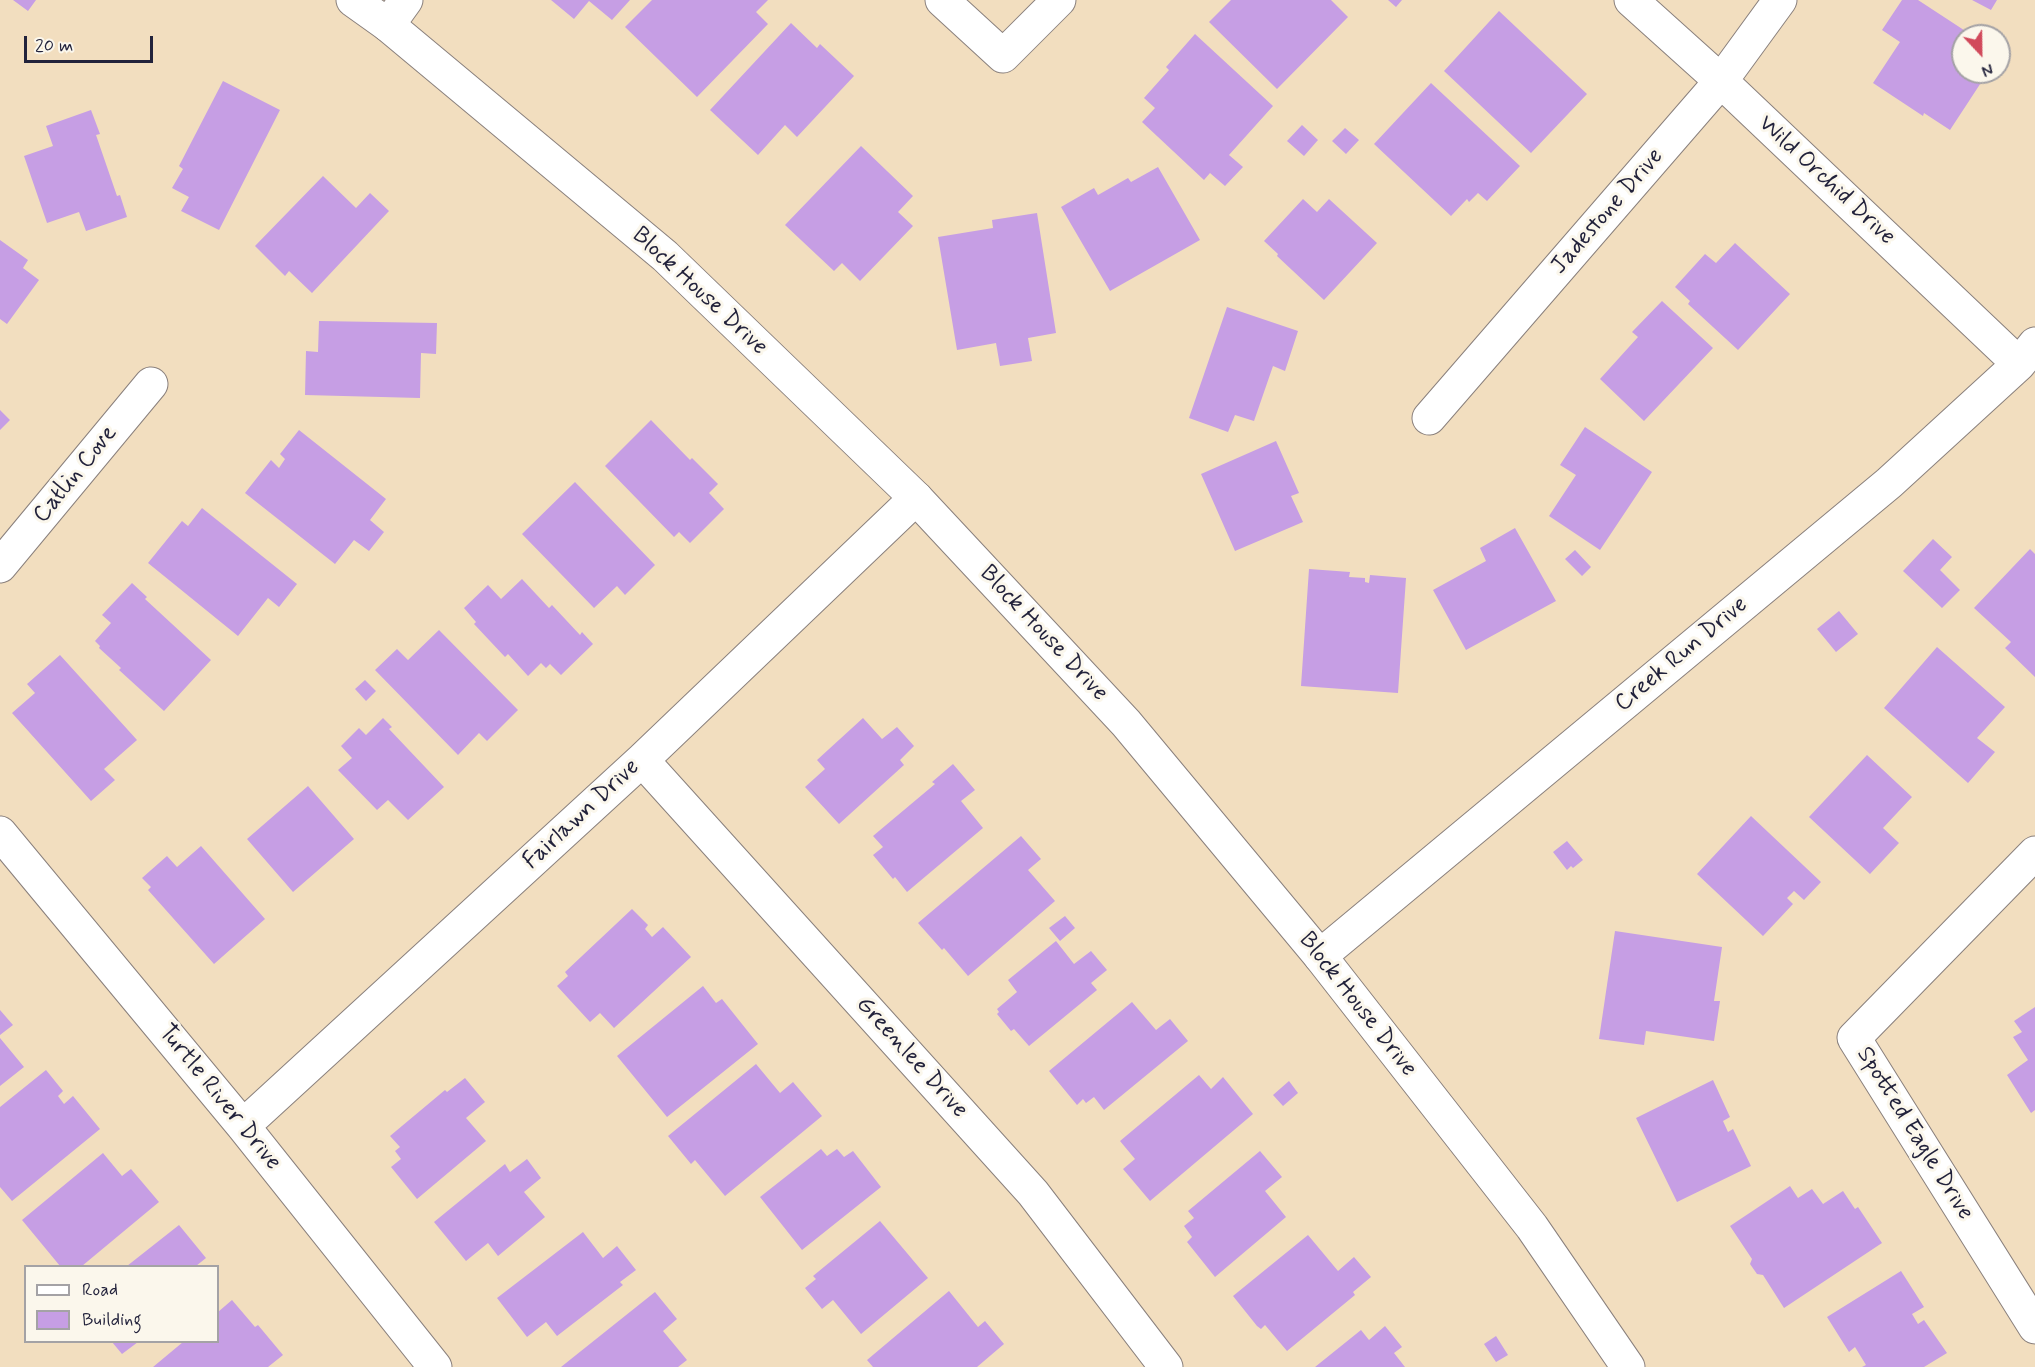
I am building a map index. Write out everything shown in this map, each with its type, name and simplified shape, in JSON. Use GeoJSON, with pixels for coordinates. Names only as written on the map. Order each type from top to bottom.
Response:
{"type":"FeatureCollection","features":[{"type":"Feature","properties":{"kind":"street","name":"Block House Drive"},"geometry":{"type":"LineString","coordinates":[[353,0],[397,12],[664,256],[916,498],[1126,723],[1320,956],[1532,1227],[1628,1367]]}},
{"type":"Feature","properties":{"kind":"street"},"geometry":{"type":"LineString","coordinates":[[942,0],[1002,56],[1059,0]]}},
{"type":"Feature","properties":{"kind":"street","name":"Wild Orchid Drive"},"geometry":{"type":"LineString","coordinates":[[1632,0],[2027,354]]}},
{"type":"Feature","properties":{"kind":"street","name":"Jadestone Drive"},"geometry":{"type":"LineString","coordinates":[[1429,418],[1721,81],[1780,0]]}},
{"type":"Feature","properties":{"kind":"street","name":"Creek Run Drive"},"geometry":{"type":"LineString","coordinates":[[1320,956],[1889,483],[2027,354]]}},
{"type":"Feature","properties":{"kind":"street","name":"Catlin Cove"},"geometry":{"type":"LineString","coordinates":[[0,566],[151,384]]}},
{"type":"Feature","properties":{"kind":"street","name":"Fairlawn Drive"},"geometry":{"type":"LineString","coordinates":[[243,1126],[642,760],[916,498]]}},
{"type":"Feature","properties":{"kind":"street","name":"Greenlee Drive"},"geometry":{"type":"LineString","coordinates":[[642,760],[1033,1193],[1166,1367]]}},
{"type":"Feature","properties":{"kind":"street","name":"Turtle River Drive"},"geometry":{"type":"LineString","coordinates":[[0,833],[243,1126],[435,1367]]}},
{"type":"Feature","properties":{"kind":"street","name":"Spotted Eagle Drive"},"geometry":{"type":"LineString","coordinates":[[2035,853],[1854,1038],[2035,1327]]}},
{"type":"Feature","properties":{"kind":"building"},"geometry":{"type":"Polygon","coordinates":[[[13,0],[36,0],[28,11],[13,0]]]}},
{"type":"Feature","properties":{"kind":"building"},"geometry":{"type":"Polygon","coordinates":[[[551,0],[630,0],[612,20],[589,1],[574,19],[551,0]]]}},
{"type":"Feature","properties":{"kind":"building"},"geometry":{"type":"Polygon","coordinates":[[[652,0],[768,0],[756,12],[768,24],[697,97],[625,27],[652,0]]]}},
{"type":"Feature","properties":{"kind":"building"},"geometry":{"type":"Polygon","coordinates":[[[1231,0],[1331,0],[1348,17],[1277,89],[1209,22],[1231,0]]]}},
{"type":"Feature","properties":{"kind":"building"},"geometry":{"type":"Polygon","coordinates":[[[1388,0],[1402,0],[1396,7],[1388,0]]]}},
{"type":"Feature","properties":{"kind":"building"},"geometry":{"type":"Polygon","coordinates":[[[1902,0],[1918,0],[1955,24],[1951,24],[1951,84],[1980,84],[1950,130],[1924,113],[1923,116],[1873,83],[1900,42],[1882,30],[1902,0]]]}},
{"type":"Feature","properties":{"kind":"building"},"geometry":{"type":"Polygon","coordinates":[[[1972,0],[1997,0],[1991,10],[1972,0]]]}},
{"type":"Feature","properties":{"kind":"building"},"geometry":{"type":"Polygon","coordinates":[[[1499,11],[1587,94],[1531,153],[1444,71],[1499,11]]]}},
{"type":"Feature","properties":{"kind":"building"},"geometry":{"type":"Polygon","coordinates":[[[791,23],[817,48],[820,44],[854,76],[797,137],[785,125],[758,155],[710,110],[791,23]]]}},
{"type":"Feature","properties":{"kind":"building"},"geometry":{"type":"Polygon","coordinates":[[[1195,34],[1273,106],[1229,155],[1243,167],[1225,186],[1210,173],[1204,180],[1142,122],[1155,108],[1144,98],[1169,70],[1166,67],[1195,34]]]}},
{"type":"Feature","properties":{"kind":"building"},"geometry":{"type":"Polygon","coordinates":[[[223,81],[280,110],[219,230],[181,211],[189,197],[172,188],[183,169],[179,166],[223,81]]]}},
{"type":"Feature","properties":{"kind":"building"},"geometry":{"type":"Polygon","coordinates":[[[1431,83],[1520,166],[1487,201],[1478,193],[1469,202],[1467,199],[1451,216],[1374,144],[1431,83]]]}},
{"type":"Feature","properties":{"kind":"building"},"geometry":{"type":"Polygon","coordinates":[[[91,110],[100,134],[96,135],[117,196],[120,195],[127,217],[86,231],[79,212],[47,223],[24,156],[53,146],[46,126],[91,110]]]}},
{"type":"Feature","properties":{"kind":"building"},"geometry":{"type":"Polygon","coordinates":[[[1302,125],[1318,140],[1304,156],[1287,141],[1302,125]]]}},
{"type":"Feature","properties":{"kind":"building"},"geometry":{"type":"Polygon","coordinates":[[[1345,128],[1359,140],[1346,154],[1332,141],[1345,128]]]}},
{"type":"Feature","properties":{"kind":"building"},"geometry":{"type":"Polygon","coordinates":[[[861,146],[913,196],[898,212],[913,226],[860,281],[842,263],[834,271],[785,225],[861,146]]]}},
{"type":"Feature","properties":{"kind":"building"},"geometry":{"type":"Polygon","coordinates":[[[1158,167],[1200,240],[1110,291],[1061,207],[1094,188],[1098,195],[1128,178],[1131,182],[1158,167]]]}},
{"type":"Feature","properties":{"kind":"building"},"geometry":{"type":"Polygon","coordinates":[[[323,176],[356,208],[370,193],[389,211],[312,293],[289,271],[285,276],[255,246],[323,176]]]}},
{"type":"Feature","properties":{"kind":"building"},"geometry":{"type":"Polygon","coordinates":[[[1303,199],[1317,212],[1329,199],[1377,243],[1324,300],[1264,241],[1303,199]]]}},
{"type":"Feature","properties":{"kind":"building"},"geometry":{"type":"Polygon","coordinates":[[[1037,213],[1056,333],[1028,338],[1032,361],[1000,366],[996,343],[957,350],[938,237],[993,228],[992,220],[1037,213]]]}},
{"type":"Feature","properties":{"kind":"building"},"geometry":{"type":"Polygon","coordinates":[[[0,240],[28,260],[23,268],[39,280],[7,324],[0,319],[0,240]]]}},
{"type":"Feature","properties":{"kind":"building"},"geometry":{"type":"Polygon","coordinates":[[[1735,243],[1790,294],[1738,350],[1688,304],[1690,301],[1675,287],[1705,254],[1716,263],[1735,243]]]}},
{"type":"Feature","properties":{"kind":"building"},"geometry":{"type":"Polygon","coordinates":[[[1662,301],[1713,348],[1644,421],[1600,379],[1638,337],[1632,332],[1662,301]]]}},
{"type":"Feature","properties":{"kind":"building"},"geometry":{"type":"Polygon","coordinates":[[[1227,307],[1298,331],[1285,371],[1273,366],[1254,421],[1235,415],[1228,432],[1189,418],[1227,307]]]}},
{"type":"Feature","properties":{"kind":"building"},"geometry":{"type":"Polygon","coordinates":[[[319,321],[437,323],[436,354],[421,353],[420,398],[305,395],[306,351],[318,352],[319,321]]]}},
{"type":"Feature","properties":{"kind":"building"},"geometry":{"type":"Polygon","coordinates":[[[0,410],[10,420],[0,430],[0,410]]]}},
{"type":"Feature","properties":{"kind":"building"},"geometry":{"type":"Polygon","coordinates":[[[651,420],[690,460],[692,458],[718,484],[709,493],[724,509],[690,543],[679,532],[674,537],[605,466],[651,420]]]}},
{"type":"Feature","properties":{"kind":"building"},"geometry":{"type":"Polygon","coordinates":[[[1585,427],[1652,472],[1600,550],[1549,516],[1576,475],[1560,465],[1585,427]]]}},
{"type":"Feature","properties":{"kind":"building"},"geometry":{"type":"Polygon","coordinates":[[[299,430],[386,499],[370,520],[384,532],[369,551],[354,540],[335,564],[245,493],[271,460],[279,468],[285,459],[280,454],[299,430]]]}},
{"type":"Feature","properties":{"kind":"building"},"geometry":{"type":"Polygon","coordinates":[[[1276,441],[1299,493],[1291,496],[1303,522],[1235,551],[1201,474],[1276,441]]]}},
{"type":"Feature","properties":{"kind":"building"},"geometry":{"type":"Polygon","coordinates":[[[575,482],[655,565],[625,595],[617,586],[594,608],[522,534],[575,482]]]}},
{"type":"Feature","properties":{"kind":"building"},"geometry":{"type":"Polygon","coordinates":[[[202,508],[297,584],[279,607],[268,598],[238,636],[148,563],[182,521],[188,526],[202,508]]]}},
{"type":"Feature","properties":{"kind":"building"},"geometry":{"type":"Polygon","coordinates":[[[1515,528],[1556,601],[1466,650],[1433,590],[1486,561],[1480,548],[1515,528]]]}},
{"type":"Feature","properties":{"kind":"building"},"geometry":{"type":"Polygon","coordinates":[[[1933,539],[1952,557],[1940,570],[1960,590],[1942,608],[1903,571],[1933,539]]]}},
{"type":"Feature","properties":{"kind":"building"},"geometry":{"type":"Polygon","coordinates":[[[2030,549],[2035,554],[2035,677],[2005,648],[2011,642],[1974,608],[2030,549]]]}},
{"type":"Feature","properties":{"kind":"building"},"geometry":{"type":"Polygon","coordinates":[[[1575,550],[1591,567],[1582,576],[1565,559],[1575,550]]]}},
{"type":"Feature","properties":{"kind":"building"},"geometry":{"type":"Polygon","coordinates":[[[1309,569],[1350,572],[1349,577],[1365,578],[1365,582],[1369,583],[1370,575],[1406,578],[1398,693],[1301,686],[1309,569]]]}},
{"type":"Feature","properties":{"kind":"building"},"geometry":{"type":"Polygon","coordinates":[[[522,579],[549,608],[552,605],[580,635],[582,632],[593,644],[561,675],[550,664],[546,668],[541,663],[528,676],[508,654],[505,657],[474,624],[476,622],[464,608],[488,585],[501,599],[522,579]]]}},
{"type":"Feature","properties":{"kind":"building"},"geometry":{"type":"Polygon","coordinates":[[[132,583],[147,597],[145,599],[211,660],[164,711],[119,670],[121,668],[99,648],[100,646],[95,641],[111,623],[102,615],[132,583]]]}},
{"type":"Feature","properties":{"kind":"building"},"geometry":{"type":"Polygon","coordinates":[[[1839,611],[1858,634],[1836,652],[1817,629],[1839,611]]]}},
{"type":"Feature","properties":{"kind":"building"},"geometry":{"type":"Polygon","coordinates":[[[439,630],[518,710],[487,741],[479,733],[458,755],[375,670],[397,649],[408,660],[439,630]]]}},
{"type":"Feature","properties":{"kind":"building"},"geometry":{"type":"Polygon","coordinates":[[[1937,647],[2005,707],[1977,738],[1995,752],[1968,783],[1884,708],[1937,647]]]}},
{"type":"Feature","properties":{"kind":"building"},"geometry":{"type":"Polygon","coordinates":[[[60,655],[137,740],[104,769],[115,780],[91,801],[12,713],[35,693],[27,684],[60,655]]]}},
{"type":"Feature","properties":{"kind":"building"},"geometry":{"type":"Polygon","coordinates":[[[365,680],[376,691],[366,701],[355,689],[365,680]]]}},
{"type":"Feature","properties":{"kind":"building"},"geometry":{"type":"Polygon","coordinates":[[[383,718],[392,727],[389,729],[444,787],[408,820],[388,800],[377,810],[338,770],[352,758],[341,746],[359,728],[366,735],[383,718]]]}},
{"type":"Feature","properties":{"kind":"building"},"geometry":{"type":"Polygon","coordinates":[[[863,718],[882,739],[897,727],[914,746],[900,760],[904,765],[839,824],[805,787],[825,769],[817,760],[863,718]]]}},
{"type":"Feature","properties":{"kind":"building"},"geometry":{"type":"Polygon","coordinates":[[[1867,755],[1912,797],[1883,828],[1899,843],[1870,874],[1809,817],[1867,755]]]}},
{"type":"Feature","properties":{"kind":"building"},"geometry":{"type":"Polygon","coordinates":[[[953,764],[975,790],[961,801],[983,828],[907,892],[873,855],[883,847],[873,836],[935,784],[932,782],[953,764]]]}},
{"type":"Feature","properties":{"kind":"building"},"geometry":{"type":"Polygon","coordinates":[[[308,786],[354,839],[293,892],[247,839],[308,786]]]}},
{"type":"Feature","properties":{"kind":"building"},"geometry":{"type":"Polygon","coordinates":[[[1751,816],[1821,882],[1804,900],[1794,891],[1787,898],[1793,904],[1763,936],[1697,874],[1751,816]]]}},
{"type":"Feature","properties":{"kind":"building"},"geometry":{"type":"Polygon","coordinates":[[[1021,836],[1041,859],[1028,870],[1055,901],[968,976],[918,923],[1021,836]]]}},
{"type":"Feature","properties":{"kind":"building"},"geometry":{"type":"Polygon","coordinates":[[[1567,841],[1583,860],[1567,870],[1553,852],[1567,841]]]}},
{"type":"Feature","properties":{"kind":"building"},"geometry":{"type":"Polygon","coordinates":[[[201,846],[265,919],[214,964],[148,890],[151,887],[142,878],[167,856],[177,867],[201,846]]]}},
{"type":"Feature","properties":{"kind":"building"},"geometry":{"type":"Polygon","coordinates":[[[632,909],[648,925],[645,929],[652,937],[663,927],[691,957],[614,1028],[600,1013],[590,1022],[557,986],[568,976],[565,972],[632,909]]]}},
{"type":"Feature","properties":{"kind":"building"},"geometry":{"type":"Polygon","coordinates":[[[1065,916],[1075,928],[1060,941],[1049,928],[1065,916]]]}},
{"type":"Feature","properties":{"kind":"building"},"geometry":{"type":"Polygon","coordinates":[[[1615,931],[1722,947],[1714,1001],[1720,1001],[1714,1041],[1646,1031],[1644,1045],[1599,1039],[1615,931]]]}},
{"type":"Feature","properties":{"kind":"building"},"geometry":{"type":"Polygon","coordinates":[[[1056,941],[1074,964],[1091,951],[1107,970],[1091,983],[1097,990],[1029,1046],[1014,1029],[1011,1031],[997,1014],[999,1012],[997,1009],[1017,992],[1008,980],[1056,941]]]}},
{"type":"Feature","properties":{"kind":"building"},"geometry":{"type":"Polygon","coordinates":[[[703,986],[716,1003],[722,999],[758,1044],[667,1117],[617,1056],[703,986]]]}},
{"type":"Feature","properties":{"kind":"building"},"geometry":{"type":"Polygon","coordinates":[[[1132,1002],[1156,1030],[1170,1019],[1188,1041],[1104,1110],[1094,1097],[1086,1103],[1083,1099],[1077,1105],[1049,1071],[1132,1002]]]}},
{"type":"Feature","properties":{"kind":"building"},"geometry":{"type":"Polygon","coordinates":[[[2035,1007],[2035,1110],[2031,1113],[2007,1075],[2028,1060],[2013,1037],[2022,1032],[2014,1021],[2035,1007]]]}},
{"type":"Feature","properties":{"kind":"building"},"geometry":{"type":"Polygon","coordinates":[[[0,1010],[13,1025],[0,1035],[0,1010]]]}},
{"type":"Feature","properties":{"kind":"building"},"geometry":{"type":"Polygon","coordinates":[[[0,1038],[24,1067],[0,1086],[0,1038]]]}},
{"type":"Feature","properties":{"kind":"building"},"geometry":{"type":"Polygon","coordinates":[[[756,1064],[780,1093],[793,1082],[822,1116],[725,1196],[695,1160],[691,1164],[668,1136],[756,1064]]]}},
{"type":"Feature","properties":{"kind":"building"},"geometry":{"type":"Polygon","coordinates":[[[46,1070],[63,1091],[58,1096],[64,1104],[73,1096],[100,1129],[12,1201],[0,1187],[0,1107],[46,1070]]]}},
{"type":"Feature","properties":{"kind":"building"},"geometry":{"type":"Polygon","coordinates":[[[1199,1075],[1211,1089],[1223,1077],[1253,1114],[1150,1201],[1123,1169],[1135,1159],[1120,1141],[1199,1075]]]}},
{"type":"Feature","properties":{"kind":"building"},"geometry":{"type":"Polygon","coordinates":[[[465,1078],[485,1102],[466,1118],[486,1141],[417,1199],[391,1167],[401,1159],[395,1151],[400,1147],[390,1136],[445,1090],[447,1092],[465,1078]]]}},
{"type":"Feature","properties":{"kind":"building"},"geometry":{"type":"Polygon","coordinates":[[[1713,1080],[1730,1117],[1723,1121],[1728,1132],[1733,1129],[1751,1166],[1677,1202],[1636,1118],[1713,1080]]]}},
{"type":"Feature","properties":{"kind":"building"},"geometry":{"type":"Polygon","coordinates":[[[1289,1081],[1298,1093],[1283,1106],[1273,1095],[1289,1081]]]}},
{"type":"Feature","properties":{"kind":"building"},"geometry":{"type":"Polygon","coordinates":[[[821,1149],[827,1156],[837,1149],[844,1157],[853,1151],[881,1187],[802,1250],[760,1197],[821,1149]]]}},
{"type":"Feature","properties":{"kind":"building"},"geometry":{"type":"Polygon","coordinates":[[[1260,1151],[1282,1177],[1265,1191],[1286,1217],[1215,1277],[1187,1242],[1192,1237],[1184,1226],[1194,1218],[1188,1211],[1260,1151]]]}},
{"type":"Feature","properties":{"kind":"building"},"geometry":{"type":"Polygon","coordinates":[[[103,1153],[122,1176],[131,1169],[159,1202],[83,1265],[59,1265],[22,1220],[103,1153]]]}},
{"type":"Feature","properties":{"kind":"building"},"geometry":{"type":"Polygon","coordinates":[[[527,1159],[541,1178],[524,1192],[545,1217],[498,1256],[488,1243],[466,1261],[434,1222],[505,1164],[510,1172],[527,1159]]]}},
{"type":"Feature","properties":{"kind":"building"},"geometry":{"type":"Polygon","coordinates":[[[1790,1186],[1798,1198],[1812,1189],[1823,1204],[1843,1191],[1855,1209],[1858,1207],[1882,1243],[1784,1308],[1763,1275],[1757,1274],[1750,1264],[1752,1259],[1730,1226],[1790,1186]]]}},
{"type":"Feature","properties":{"kind":"building"},"geometry":{"type":"Polygon","coordinates":[[[880,1221],[928,1278],[861,1334],[833,1300],[822,1309],[805,1288],[816,1279],[813,1276],[880,1221]]]}},
{"type":"Feature","properties":{"kind":"building"},"geometry":{"type":"Polygon","coordinates":[[[179,1225],[206,1258],[197,1265],[128,1265],[179,1225]]]}},
{"type":"Feature","properties":{"kind":"building"},"geometry":{"type":"Polygon","coordinates":[[[583,1232],[603,1258],[617,1246],[636,1270],[620,1282],[623,1285],[557,1336],[546,1322],[527,1337],[497,1298],[583,1232]]]}},
{"type":"Feature","properties":{"kind":"building"},"geometry":{"type":"Polygon","coordinates":[[[1308,1235],[1338,1271],[1354,1257],[1371,1277],[1353,1292],[1355,1295],[1287,1351],[1265,1325],[1261,1329],[1257,1326],[1233,1296],[1308,1235]]]}},
{"type":"Feature","properties":{"kind":"building"},"geometry":{"type":"Polygon","coordinates":[[[1901,1271],[1924,1307],[1912,1314],[1918,1324],[1924,1320],[1947,1353],[1924,1367],[1862,1367],[1866,1365],[1855,1347],[1849,1352],[1827,1317],[1901,1271]]]}},
{"type":"Feature","properties":{"kind":"building"},"geometry":{"type":"Polygon","coordinates":[[[949,1291],[978,1327],[985,1321],[1004,1344],[977,1367],[873,1367],[867,1360],[949,1291]]]}},
{"type":"Feature","properties":{"kind":"building"},"geometry":{"type":"Polygon","coordinates":[[[655,1292],[677,1319],[663,1331],[687,1360],[678,1367],[561,1367],[655,1292]]]}},
{"type":"Feature","properties":{"kind":"building"},"geometry":{"type":"Polygon","coordinates":[[[232,1300],[255,1327],[258,1325],[283,1355],[268,1367],[153,1367],[182,1343],[219,1343],[219,1311],[232,1300]]]}},
{"type":"Feature","properties":{"kind":"building"},"geometry":{"type":"Polygon","coordinates":[[[1385,1326],[1402,1347],[1394,1353],[1405,1367],[1315,1367],[1361,1330],[1369,1340],[1385,1326]]]}},
{"type":"Feature","properties":{"kind":"building"},"geometry":{"type":"Polygon","coordinates":[[[1496,1336],[1508,1355],[1496,1362],[1484,1344],[1496,1336]]]}},
{"type":"Feature","properties":{"kind":"building"},"geometry":{"type":"Polygon","coordinates":[[[113,1343],[137,1343],[122,1354],[113,1343]]]}}]}
